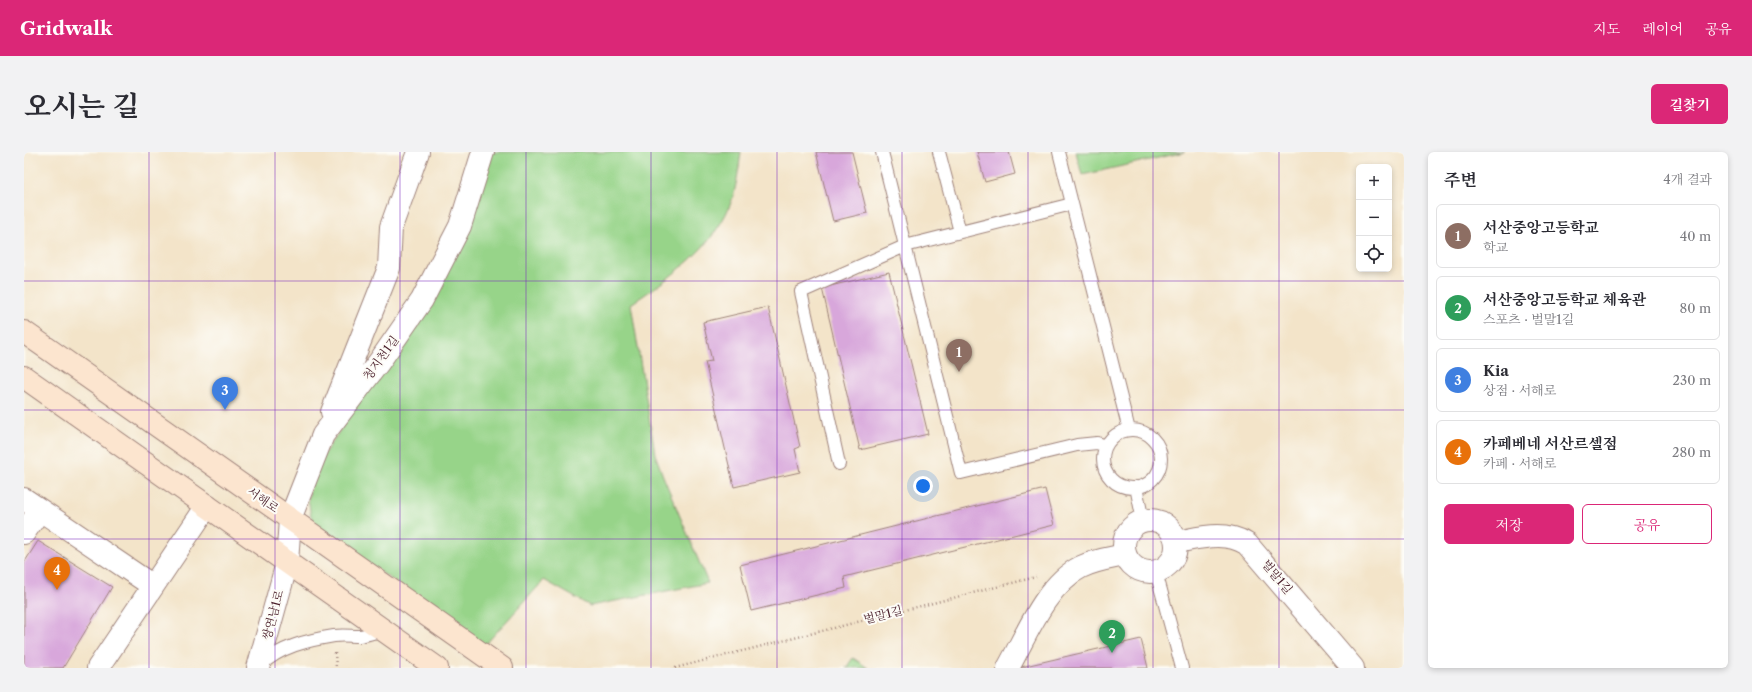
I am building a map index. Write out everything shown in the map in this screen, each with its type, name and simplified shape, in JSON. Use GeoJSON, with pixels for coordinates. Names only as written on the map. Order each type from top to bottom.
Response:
{"type":"FeatureCollection","features":[{"type":"Feature","properties":{"kind":"main road","name":"서해로"},"geometry":{"type":"LineString","coordinates":[[24,332],[502,668]]}},
{"type":"Feature","properties":{"kind":"main road"},"geometry":{"type":"LineString","coordinates":[[24,378],[437,668]]}},
{"type":"Feature","properties":{"kind":"street"},"geometry":{"type":"LineString","coordinates":[[322,435],[389,268],[391,227],[418,152]]}},
{"type":"Feature","properties":{"kind":"street","name":"청지천1길"},"geometry":{"type":"LineString","coordinates":[[287,563],[290,519],[322,435],[379,362],[422,300],[460,226],[483,152]]}},
{"type":"Feature","properties":{"kind":"street"},"geometry":{"type":"LineString","coordinates":[[24,533],[32,504],[153,586]]}},
{"type":"Feature","properties":{"kind":"street"},"geometry":{"type":"LineString","coordinates":[[98,668],[207,506]]}},
{"type":"Feature","properties":{"kind":"street"},"geometry":{"type":"LineString","coordinates":[[1154,520],[1165,525],[1171,531],[1176,542],[1176,552],[1172,561],[1165,568],[1156,572],[1146,572],[1137,569],[1125,555],[1124,546],[1127,534],[1132,527],[1144,521],[1154,520]]}},
{"type":"Feature","properties":{"kind":"street","name":"벌말1길"},"geometry":{"type":"LineString","coordinates":[[1176,542],[1219,535],[1240,539],[1248,544],[1353,668]]}},
{"type":"Feature","properties":{"kind":"street"},"geometry":{"type":"LineString","coordinates":[[1008,668],[1041,608],[1061,582],[1081,567],[1125,555]]}},
{"type":"Feature","properties":{"kind":"street","name":"쌍연남1로"},"geometry":{"type":"LineString","coordinates":[[259,667],[287,563]]}},
{"type":"Feature","properties":{"kind":"lane"},"geometry":{"type":"LineString","coordinates":[[882,152],[961,473],[1077,445],[1096,443],[1106,446]]}},
{"type":"Feature","properties":{"kind":"lane"},"geometry":{"type":"LineString","coordinates":[[939,152],[960,232]]}},
{"type":"Feature","properties":{"kind":"lane"},"geometry":{"type":"LineString","coordinates":[[1059,152],[1129,430]]}},
{"type":"Feature","properties":{"kind":"lane"},"geometry":{"type":"LineString","coordinates":[[840,464],[801,292],[905,246],[1072,204]]}},
{"type":"Feature","properties":{"kind":"lane"},"geometry":{"type":"LineString","coordinates":[[1129,430],[1140,431],[1152,438],[1159,449],[1161,458],[1160,467],[1153,479],[1136,487],[1122,486],[1109,476],[1104,461],[1106,446],[1114,436],[1129,430]]}},
{"type":"Feature","properties":{"kind":"lane"},"geometry":{"type":"LineString","coordinates":[[1136,487],[1144,521]]}},
{"type":"Feature","properties":{"kind":"lane"},"geometry":{"type":"LineString","coordinates":[[1156,572],[1182,668]]}},
{"type":"Feature","properties":{"kind":"lane"},"geometry":{"type":"LineString","coordinates":[[259,667],[272,656],[287,648],[303,643],[335,636],[358,636],[383,630]]}},
{"type":"Feature","properties":{"kind":"path","name":"벌말1길"},"geometry":{"type":"LineString","coordinates":[[675,668],[1037,577]]}},
{"type":"Feature","properties":{"kind":"green space"},"geometry":{"type":"Polygon","coordinates":[[[489,152],[741,152],[733,197],[726,215],[716,231],[691,259],[662,283],[631,304],[655,454],[708,583],[590,606],[544,580],[484,646],[315,525],[311,516],[308,499],[315,467],[406,333],[489,152]]]}},
{"type":"Feature","properties":{"kind":"green space"},"geometry":{"type":"Polygon","coordinates":[[[1076,152],[1185,152],[1082,175],[1076,152]]]}},
{"type":"Feature","properties":{"kind":"green space"},"geometry":{"type":"Polygon","coordinates":[[[853,658],[868,668],[846,668],[853,658]]]}},
{"type":"Feature","properties":{"kind":"building"},"geometry":{"type":"Polygon","coordinates":[[[816,152],[852,152],[867,213],[833,221],[816,152]]]}},
{"type":"Feature","properties":{"kind":"building"},"geometry":{"type":"Polygon","coordinates":[[[977,152],[1009,152],[1015,174],[985,182],[977,152]]]}},
{"type":"Feature","properties":{"kind":"building"},"geometry":{"type":"Polygon","coordinates":[[[889,272],[928,434],[860,450],[822,288],[889,272]]]}},
{"type":"Feature","properties":{"kind":"building"},"geometry":{"type":"Polygon","coordinates":[[[768,307],[800,447],[795,449],[800,472],[734,487],[705,362],[712,361],[703,322],[768,307]]]}},
{"type":"Feature","properties":{"kind":"building"},"geometry":{"type":"Polygon","coordinates":[[[1045,489],[1054,525],[844,577],[846,588],[751,611],[740,565],[1045,489]]]}},
{"type":"Feature","properties":{"kind":"building"},"geometry":{"type":"Polygon","coordinates":[[[38,541],[112,587],[63,668],[24,668],[24,563],[38,541]]]}},
{"type":"Feature","properties":{"kind":"building"},"geometry":{"type":"Polygon","coordinates":[[[1141,639],[1148,668],[1021,668],[1021,667],[1141,639]]]}},
{"type":"Feature","properties":{"kind":"place","name":"서산중앙고등학교"},"geometry":{"type":"Point","coordinates":[959,372]}},
{"type":"Feature","properties":{"kind":"place","name":"Kia"},"geometry":{"type":"Point","coordinates":[225,410]}},
{"type":"Feature","properties":{"kind":"place","name":"카페베네 서산르셀점"},"geometry":{"type":"Point","coordinates":[57,590]}},
{"type":"Feature","properties":{"kind":"place","name":"서산중앙고등학교 체육관"},"geometry":{"type":"Point","coordinates":[1112,653]}}]}
